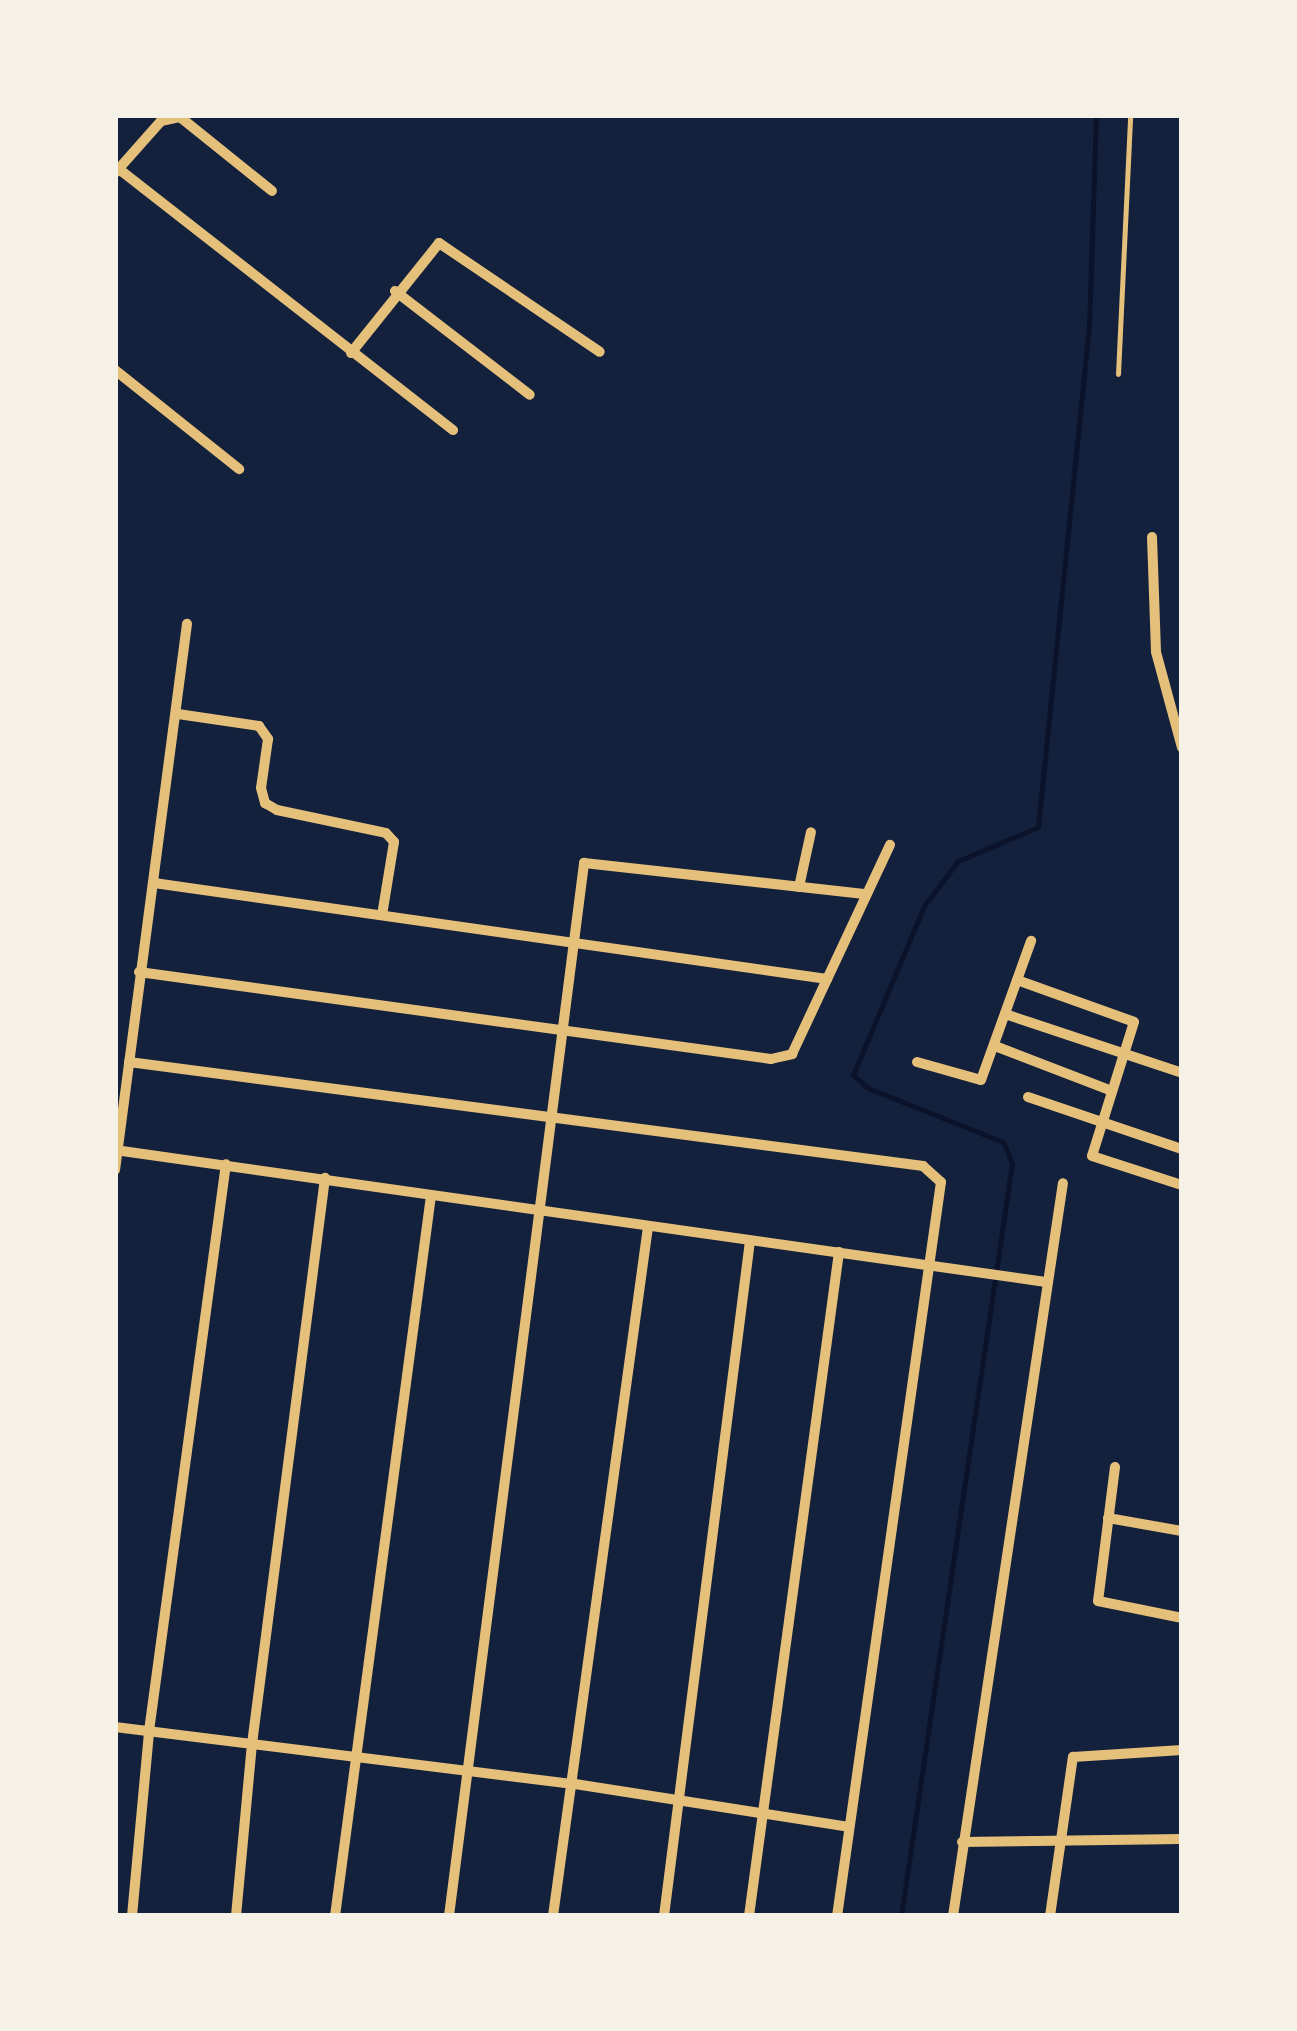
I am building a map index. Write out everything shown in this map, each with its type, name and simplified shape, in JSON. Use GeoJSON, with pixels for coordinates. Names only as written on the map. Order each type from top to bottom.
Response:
{"type":"FeatureCollection","features":[{"type":"Feature","properties":{"kind":"street"},"geometry":{"type":"LineString","coordinates":[[272,191],[180,117],[161,121],[116,169],[453,430]]}},
{"type":"Feature","properties":{"kind":"street"},"geometry":{"type":"LineString","coordinates":[[351,353],[395,291],[439,242],[600,352]]}},
{"type":"Feature","properties":{"kind":"street"},"geometry":{"type":"LineString","coordinates":[[395,291],[530,395]]}},
{"type":"Feature","properties":{"kind":"street"},"geometry":{"type":"LineString","coordinates":[[115,370],[239,468]]}},
{"type":"Feature","properties":{"kind":"street"},"geometry":{"type":"LineString","coordinates":[[1152,537],[1156,652],[1182,748]]}},
{"type":"Feature","properties":{"kind":"street"},"geometry":{"type":"LineString","coordinates":[[115,1170],[187,624]]}},
{"type":"Feature","properties":{"kind":"street"},"geometry":{"type":"LineString","coordinates":[[178,714],[258,726],[268,739],[261,788],[265,802],[277,810],[386,833],[394,842],[382,915]]}},
{"type":"Feature","properties":{"kind":"street"},"geometry":{"type":"LineString","coordinates":[[799,887],[811,832]]}},
{"type":"Feature","properties":{"kind":"street"},"geometry":{"type":"LineString","coordinates":[[139,972],[772,1059],[792,1054],[890,845]]}},
{"type":"Feature","properties":{"kind":"street"},"geometry":{"type":"LineString","coordinates":[[448,1916],[534,1213],[584,863],[866,894]]}},
{"type":"Feature","properties":{"kind":"street"},"geometry":{"type":"LineString","coordinates":[[154,883],[574,946],[827,979]]}},
{"type":"Feature","properties":{"kind":"street"},"geometry":{"type":"LineString","coordinates":[[916,1062],[980,1080],[1031,941]]}},
{"type":"Feature","properties":{"kind":"street"},"geometry":{"type":"LineString","coordinates":[[1017,980],[1131,1019],[1136,1026],[1092,1156],[1182,1185]]}},
{"type":"Feature","properties":{"kind":"street"},"geometry":{"type":"LineString","coordinates":[[1005,1014],[1182,1073]]}},
{"type":"Feature","properties":{"kind":"street"},"geometry":{"type":"LineString","coordinates":[[995,1046],[1112,1091]]}},
{"type":"Feature","properties":{"kind":"street"},"geometry":{"type":"LineString","coordinates":[[128,1062],[547,1120],[922,1166],[941,1182],[837,1916]]}},
{"type":"Feature","properties":{"kind":"street"},"geometry":{"type":"LineString","coordinates":[[1028,1097],[1182,1150]]}},
{"type":"Feature","properties":{"kind":"street"},"geometry":{"type":"LineString","coordinates":[[116,1150],[325,1178],[534,1213],[1046,1282]]}},
{"type":"Feature","properties":{"kind":"street"},"geometry":{"type":"LineString","coordinates":[[132,1916],[149,1731],[226,1164]]}},
{"type":"Feature","properties":{"kind":"street"},"geometry":{"type":"LineString","coordinates":[[236,1916],[252,1744],[325,1178]]}},
{"type":"Feature","properties":{"kind":"street"},"geometry":{"type":"LineString","coordinates":[[953,1916],[1062,1183]]}},
{"type":"Feature","properties":{"kind":"street"},"geometry":{"type":"LineString","coordinates":[[335,1916],[352,1757],[431,1196]]}},
{"type":"Feature","properties":{"kind":"street"},"geometry":{"type":"LineString","coordinates":[[553,1916],[575,1784],[648,1228]]}},
{"type":"Feature","properties":{"kind":"street"},"geometry":{"type":"LineString","coordinates":[[664,1916],[750,1240]]}},
{"type":"Feature","properties":{"kind":"street"},"geometry":{"type":"LineString","coordinates":[[749,1916],[839,1252]]}},
{"type":"Feature","properties":{"kind":"street"},"geometry":{"type":"LineString","coordinates":[[1115,1467],[1098,1601],[1182,1618]]}},
{"type":"Feature","properties":{"kind":"street"},"geometry":{"type":"LineString","coordinates":[[1108,1518],[1182,1531]]}},
{"type":"Feature","properties":{"kind":"street"},"geometry":{"type":"LineString","coordinates":[[115,1728],[465,1774],[575,1784],[849,1826]]}},
{"type":"Feature","properties":{"kind":"street"},"geometry":{"type":"LineString","coordinates":[[1050,1916],[1073,1757],[1182,1750]]}},
{"type":"Feature","properties":{"kind":"street"},"geometry":{"type":"LineString","coordinates":[[962,1842],[1182,1840]]}},
{"type":"Feature","properties":{"kind":"lane"},"geometry":{"type":"LineString","coordinates":[[1118,374],[1130,115]]}},
{"type":"Feature","properties":{"kind":"waterway"},"geometry":{"type":"LineString","coordinates":[[901,1916],[1012,1163],[1003,1142],[868,1088],[853,1075],[924,906],[958,861],[1038,827],[1089,326],[1096,115]]}}]}
